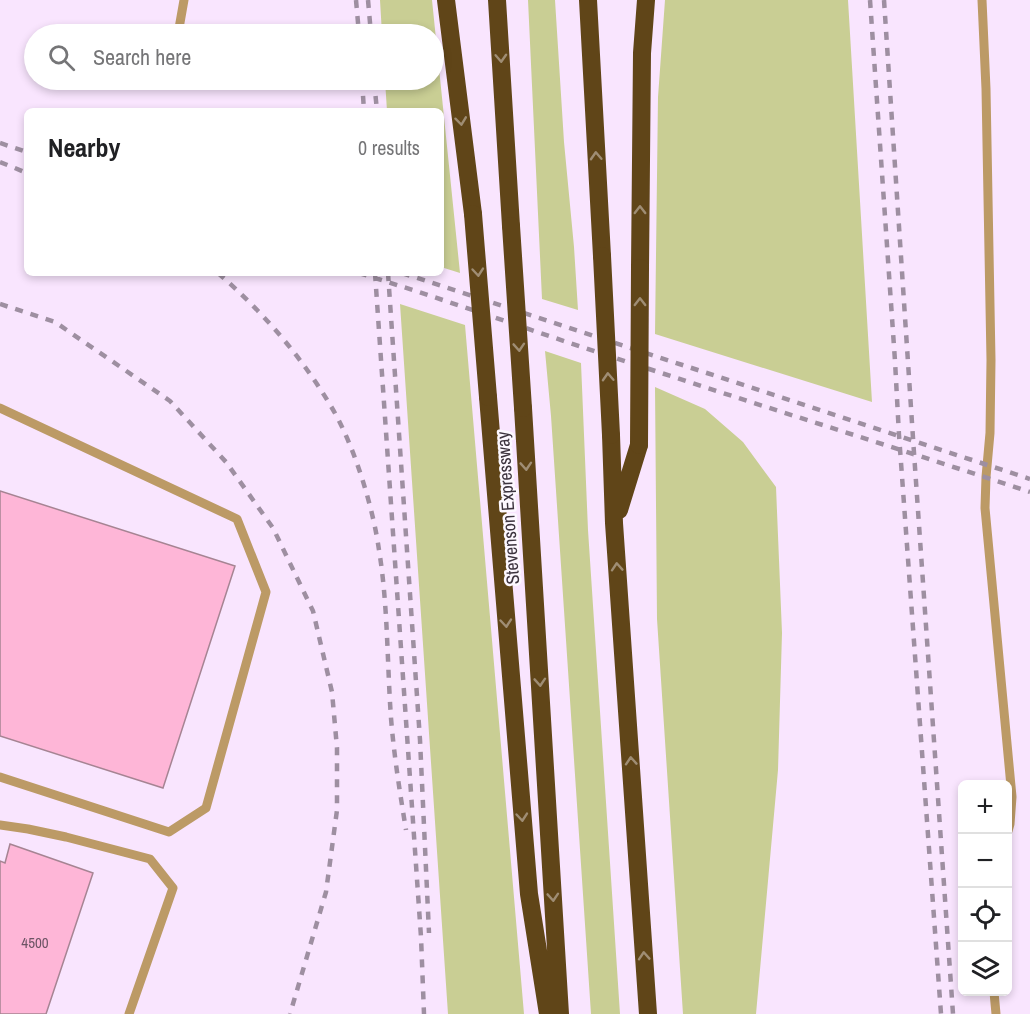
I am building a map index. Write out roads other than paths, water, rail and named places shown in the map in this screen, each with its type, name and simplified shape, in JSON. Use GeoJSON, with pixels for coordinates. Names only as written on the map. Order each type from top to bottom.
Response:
{"type":"FeatureCollection","features":[{"type":"Feature","properties":{"kind":"highway"},"geometry":{"type":"LineString","coordinates":[[446,0],[473,214],[529,894],[548,1014]]}},
{"type":"Feature","properties":{"kind":"highway","name":"Stevenson Expressway"},"geometry":{"type":"LineString","coordinates":[[498,0],[560,1014]]}},
{"type":"Feature","properties":{"kind":"highway"},"geometry":{"type":"LineString","coordinates":[[588,0],[614,523],[648,1014]]}},
{"type":"Feature","properties":{"kind":"highway"},"geometry":{"type":"LineString","coordinates":[[614,523],[639,444],[642,53],[646,0]]}},
{"type":"Feature","properties":{"kind":"lane"},"geometry":{"type":"LineString","coordinates":[[180,24],[184,0]]}},
{"type":"Feature","properties":{"kind":"lane"},"geometry":{"type":"LineString","coordinates":[[982,0],[991,360],[990,433],[985,508],[1010,780]]}},
{"type":"Feature","properties":{"kind":"lane"},"geometry":{"type":"LineString","coordinates":[[0,408],[237,519],[266,592],[206,808],[169,832],[0,777]]}},
{"type":"Feature","properties":{"kind":"lane"},"geometry":{"type":"LineString","coordinates":[[0,825],[47,832],[150,859],[173,888],[129,1014]]}},
{"type":"Feature","properties":{"kind":"lane"},"geometry":{"type":"LineString","coordinates":[[994,996],[996,1014]]}},
{"type":"Feature","properties":{"kind":"railway"},"geometry":{"type":"LineString","coordinates":[[356,0],[358,24]]}},
{"type":"Feature","properties":{"kind":"railway"},"geometry":{"type":"LineString","coordinates":[[368,0],[370,24]]}},
{"type":"Feature","properties":{"kind":"railway"},"geometry":{"type":"LineString","coordinates":[[870,0],[941,1014]]}},
{"type":"Feature","properties":{"kind":"railway"},"geometry":{"type":"LineString","coordinates":[[884,0],[953,1014]]}},
{"type":"Feature","properties":{"kind":"railway"},"geometry":{"type":"LineString","coordinates":[[363,90],[364,108]]}},
{"type":"Feature","properties":{"kind":"railway"},"geometry":{"type":"LineString","coordinates":[[375,90],[377,108]]}},
{"type":"Feature","properties":{"kind":"railway"},"geometry":{"type":"LineString","coordinates":[[0,143],[24,151]]}},
{"type":"Feature","properties":{"kind":"railway"},"geometry":{"type":"LineString","coordinates":[[0,162],[24,172]]}},
{"type":"Feature","properties":{"kind":"railway"},"geometry":{"type":"LineString","coordinates":[[221,276],[266,319],[308,371],[340,423],[362,477],[376,533],[382,571],[392,732],[406,830]]}},
{"type":"Feature","properties":{"kind":"railway"},"geometry":{"type":"LineString","coordinates":[[368,276],[1030,492]]}},
{"type":"Feature","properties":{"kind":"railway"},"geometry":{"type":"LineString","coordinates":[[375,276],[421,937],[424,1014]]}},
{"type":"Feature","properties":{"kind":"railway"},"geometry":{"type":"LineString","coordinates":[[388,276],[420,740],[429,933]]}},
{"type":"Feature","properties":{"kind":"railway"},"geometry":{"type":"LineString","coordinates":[[411,276],[1030,479]]}},
{"type":"Feature","properties":{"kind":"railway"},"geometry":{"type":"LineString","coordinates":[[0,304],[55,322],[170,401],[226,462],[273,528],[313,611],[332,692],[337,748],[337,810],[326,892],[290,1014]]}}]}
